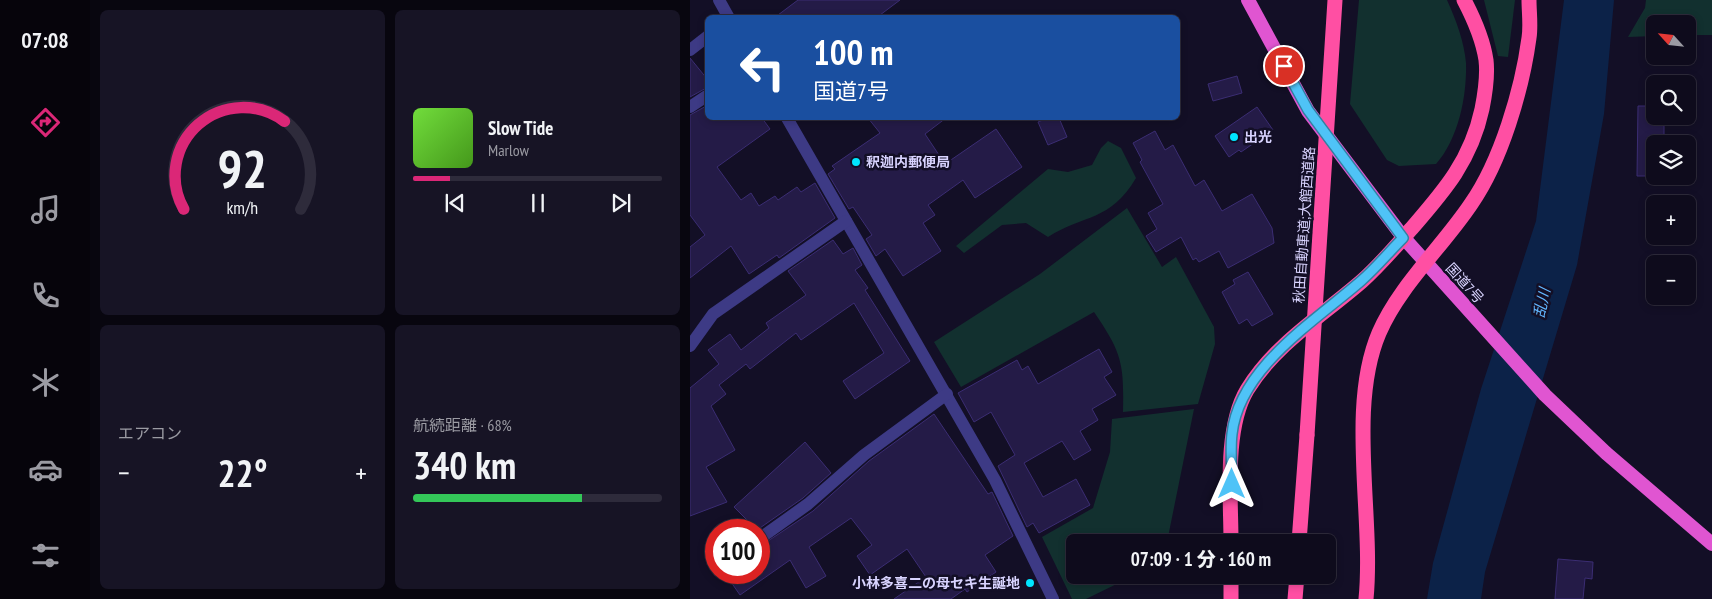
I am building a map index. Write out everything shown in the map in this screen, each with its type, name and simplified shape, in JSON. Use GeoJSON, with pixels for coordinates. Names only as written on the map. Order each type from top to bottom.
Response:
{"type":"FeatureCollection","features":[{"type":"Feature","properties":{"kind":"highway","name":"国道7号"},"geometry":{"type":"LineString","coordinates":[[1248,0],[1308,110],[1403,238],[1545,395],[1606,453],[1712,544]]}},
{"type":"Feature","properties":{"kind":"highway","name":"秋田自動車道;大館西道路"},"geometry":{"type":"LineString","coordinates":[[1300,534],[1335,0]]}},
{"type":"Feature","properties":{"kind":"highway"},"geometry":{"type":"LineString","coordinates":[[1231,534],[1232,433],[1247,390],[1262,370],[1295,334],[1363,280],[1403,238],[1457,173],[1473,143],[1486,91],[1486,60],[1475,21],[1464,0]]}},
{"type":"Feature","properties":{"kind":"highway"},"geometry":{"type":"LineString","coordinates":[[1366,599],[1368,571],[1364,448],[1365,399],[1370,360],[1379,333],[1394,307],[1472,204],[1493,165],[1507,126],[1528,45],[1529,0]]}},
{"type":"Feature","properties":{"kind":"highway"},"geometry":{"type":"LineString","coordinates":[[1231,584],[1231,599]]}},
{"type":"Feature","properties":{"kind":"highway"},"geometry":{"type":"LineString","coordinates":[[1295,599],[1296,584]]}},
{"type":"Feature","properties":{"kind":"street"},"geometry":{"type":"LineString","coordinates":[[719,0],[727,15]]}},
{"type":"Feature","properties":{"kind":"street"},"geometry":{"type":"LineString","coordinates":[[690,50],[705,38]]}},
{"type":"Feature","properties":{"kind":"street"},"geometry":{"type":"LineString","coordinates":[[690,107],[705,97]]}},
{"type":"Feature","properties":{"kind":"street"},"geometry":{"type":"LineString","coordinates":[[788,120],[995,480],[1053,599]]}},
{"type":"Feature","properties":{"kind":"street"},"geometry":{"type":"LineString","coordinates":[[690,346],[712,314],[846,221]]}},
{"type":"Feature","properties":{"kind":"street"},"geometry":{"type":"LineString","coordinates":[[770,531],[808,504],[864,455],[947,394]]}},
{"type":"Feature","properties":{"kind":"street"},"geometry":{"type":"LineString","coordinates":[[1040,572],[1060,599]]}},
{"type":"Feature","properties":{"kind":"green space"},"geometry":{"type":"Polygon","coordinates":[[[1359,0],[1447,0],[1465,55],[1466,76],[1460,117],[1444,154],[1436,164],[1399,166],[1387,160],[1350,104],[1359,0]]]}},
{"type":"Feature","properties":{"kind":"green space"},"geometry":{"type":"Polygon","coordinates":[[[1484,0],[1515,0],[1508,57],[1498,56],[1484,0]]]}},
{"type":"Feature","properties":{"kind":"green space"},"geometry":{"type":"Polygon","coordinates":[[[1646,0],[1712,0],[1712,35],[1696,35],[1696,15],[1646,15],[1646,36],[1628,37],[1645,8],[1646,0]]]}},
{"type":"Feature","properties":{"kind":"green space"},"geometry":{"type":"Polygon","coordinates":[[[1108,141],[1121,148],[1136,178],[1116,203],[1106,210],[1048,237],[1026,223],[1002,225],[964,253],[956,246],[1048,169],[1068,172],[1092,165],[1101,148],[1108,141]]]}},
{"type":"Feature","properties":{"kind":"green space"},"geometry":{"type":"Polygon","coordinates":[[[1127,208],[1162,267],[1176,257],[1214,327],[1215,344],[1198,404],[1123,412],[1123,381],[1119,359],[1116,349],[1094,312],[961,387],[934,342],[1040,274],[1127,208]]]}},
{"type":"Feature","properties":{"kind":"green space"},"geometry":{"type":"Polygon","coordinates":[[[1194,409],[1169,534],[1066,534],[1066,584],[1117,584],[1086,599],[1072,599],[1042,537],[1093,508],[1110,452],[1112,419],[1194,409]]]}},
{"type":"Feature","properties":{"kind":"water","name":"乱川"},"geometry":{"type":"Polygon","coordinates":[[[1564,0],[1614,0],[1604,114],[1577,265],[1485,572],[1481,599],[1427,599],[1433,563],[1481,389],[1536,221],[1564,0]]]}},
{"type":"Feature","properties":{"kind":"building"},"geometry":{"type":"Polygon","coordinates":[[[798,0],[900,0],[880,15],[778,15],[798,0]]]}},
{"type":"Feature","properties":{"kind":"building"},"geometry":{"type":"Polygon","coordinates":[[[690,58],[705,76],[705,89],[690,97],[690,58]]]}},
{"type":"Feature","properties":{"kind":"building"},"geometry":{"type":"Polygon","coordinates":[[[1237,76],[1242,93],[1213,101],[1208,84],[1237,76]]]}},
{"type":"Feature","properties":{"kind":"building"},"geometry":{"type":"Polygon","coordinates":[[[1638,106],[1646,106],[1646,125],[1664,125],[1664,135],[1646,135],[1646,176],[1637,176],[1638,106]]]}},
{"type":"Feature","properties":{"kind":"building"},"geometry":{"type":"Polygon","coordinates":[[[705,107],[705,120],[763,120],[770,129],[717,167],[741,200],[751,193],[759,206],[775,196],[778,200],[797,187],[801,192],[815,183],[835,218],[779,258],[777,255],[749,274],[731,246],[690,278],[690,247],[705,235],[690,215],[690,115],[705,107]]]}},
{"type":"Feature","properties":{"kind":"building"},"geometry":{"type":"Polygon","coordinates":[[[1257,107],[1273,130],[1241,152],[1239,150],[1229,157],[1215,136],[1257,107]]]}},
{"type":"Feature","properties":{"kind":"building"},"geometry":{"type":"Polygon","coordinates":[[[870,120],[943,120],[925,134],[945,164],[996,129],[1022,167],[975,198],[963,180],[928,205],[935,215],[923,223],[941,251],[903,276],[885,249],[876,256],[866,239],[872,235],[853,207],[849,209],[828,174],[835,169],[832,166],[880,133],[870,120]]]}},
{"type":"Feature","properties":{"kind":"building"},"geometry":{"type":"Polygon","coordinates":[[[1043,120],[1060,120],[1067,137],[1048,145],[1038,122],[1043,120]]]}},
{"type":"Feature","properties":{"kind":"building"},"geometry":{"type":"Polygon","coordinates":[[[1155,131],[1165,150],[1173,145],[1195,186],[1204,180],[1222,211],[1252,194],[1272,228],[1274,243],[1228,268],[1219,251],[1199,262],[1196,258],[1193,260],[1181,237],[1156,252],[1146,236],[1157,229],[1148,213],[1163,204],[1140,162],[1142,160],[1133,143],[1155,131]]]}},
{"type":"Feature","properties":{"kind":"building"},"geometry":{"type":"Polygon","coordinates":[[[833,240],[843,254],[853,248],[862,265],[855,270],[868,288],[865,290],[910,361],[855,399],[843,381],[884,353],[854,303],[801,340],[796,333],[750,369],[746,364],[719,385],[726,394],[711,406],[735,450],[706,467],[727,502],[690,516],[690,388],[719,364],[708,350],[730,334],[741,350],[769,328],[766,323],[806,295],[788,271],[833,240]]]}},
{"type":"Feature","properties":{"kind":"building"},"geometry":{"type":"Polygon","coordinates":[[[1248,272],[1273,314],[1252,326],[1247,319],[1239,324],[1222,292],[1235,284],[1233,280],[1248,272]]]}},
{"type":"Feature","properties":{"kind":"building"},"geometry":{"type":"Polygon","coordinates":[[[1099,349],[1112,372],[1104,377],[1116,395],[1092,409],[1098,420],[1080,431],[1091,450],[1074,460],[1062,441],[1024,463],[1043,497],[1076,479],[1090,505],[1039,533],[1033,523],[1027,527],[998,466],[1015,455],[991,412],[974,422],[958,393],[1017,360],[1022,370],[1028,366],[1038,384],[1099,349]]]}},
{"type":"Feature","properties":{"kind":"building"},"geometry":{"type":"Polygon","coordinates":[[[934,414],[988,494],[992,492],[1013,536],[985,555],[996,572],[967,592],[965,589],[951,599],[894,599],[926,577],[907,549],[870,575],[857,556],[872,545],[851,518],[809,547],[826,576],[806,588],[790,560],[770,574],[770,540],[813,511],[869,461],[934,414]]]}},
{"type":"Feature","properties":{"kind":"building"},"geometry":{"type":"Polygon","coordinates":[[[805,442],[831,473],[803,498],[770,521],[770,519],[746,519],[734,507],[805,442]]]}},
{"type":"Feature","properties":{"kind":"building"},"geometry":{"type":"Polygon","coordinates":[[[1558,559],[1593,562],[1592,579],[1585,578],[1583,599],[1555,599],[1558,559]]]}},
{"type":"Feature","properties":{"kind":"building"},"geometry":{"type":"Polygon","coordinates":[[[732,584],[756,584],[740,595],[732,584]]]}},
{"type":"Feature","properties":{"kind":"place","name":"出光"},"geometry":{"type":"Point","coordinates":[1234,137]}},
{"type":"Feature","properties":{"kind":"place","name":"釈迦内郵便局"},"geometry":{"type":"Point","coordinates":[856,162]}},
{"type":"Feature","properties":{"kind":"place","name":"小林多喜二の母セキ生誕地"},"geometry":{"type":"Point","coordinates":[1030,583]}},
{"type":"Feature","properties":{"kind":"route"},"geometry":{"type":"LineString","coordinates":[[1232,484],[1232,433],[1247,390],[1262,370],[1295,334],[1363,280],[1403,238],[1308,110],[1284,66]]}}]}
